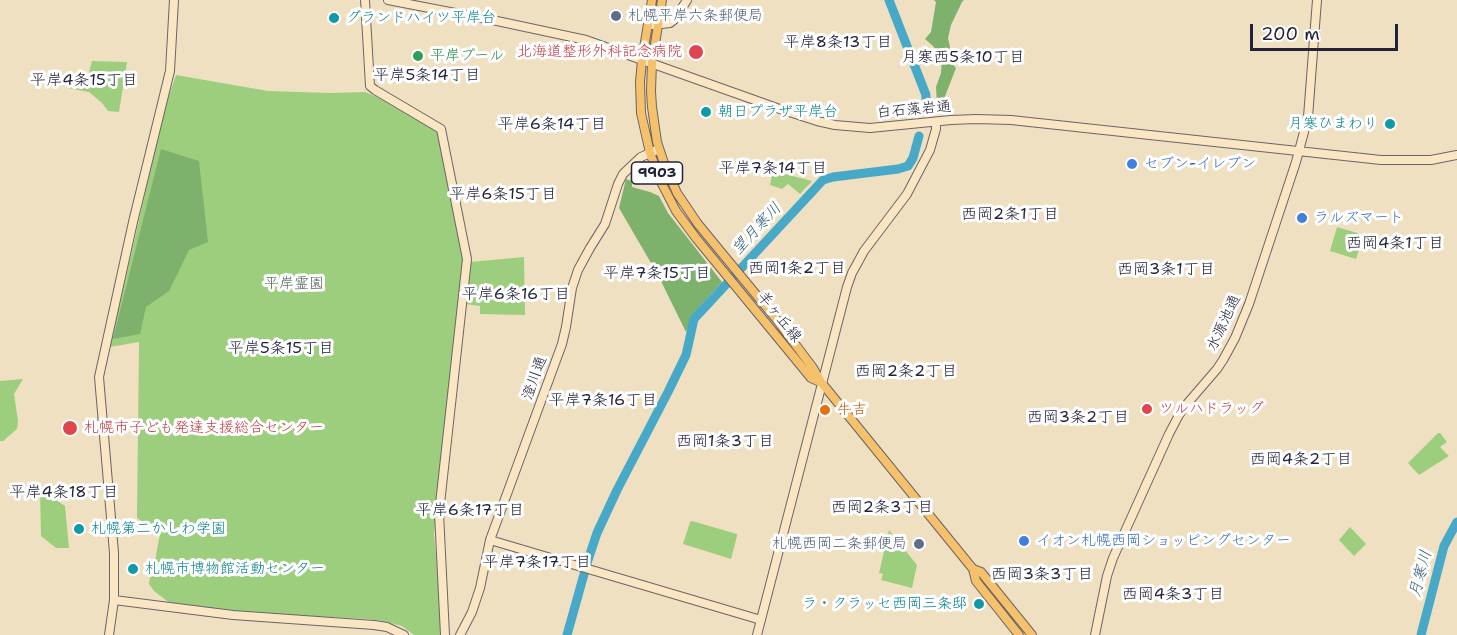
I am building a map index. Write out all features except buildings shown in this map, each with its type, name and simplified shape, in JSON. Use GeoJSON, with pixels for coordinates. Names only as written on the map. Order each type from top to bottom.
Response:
{"type":"FeatureCollection","features":[{"type":"Feature","properties":{"kind":"main road","name":"羊ヶ丘線"},"geometry":{"type":"LineString","coordinates":[[652,0],[640,82],[642,113],[650,153],[660,182],[676,211],[742,293],[811,378],[821,382]]}},
{"type":"Feature","properties":{"kind":"main road","name":"羊ヶ丘線"},"geometry":{"type":"LineString","coordinates":[[662,0],[652,63],[652,114],[659,149],[671,181],[681,199],[698,224],[813,368],[821,382],[973,569],[976,581],[1019,635]]}},
{"type":"Feature","properties":{"kind":"main road","name":"羊ヶ丘線"},"geometry":{"type":"LineString","coordinates":[[973,569],[981,572],[1032,635]]}},
{"type":"Feature","properties":{"kind":"street"},"geometry":{"type":"LineString","coordinates":[[109,635],[114,600],[114,553],[99,377],[170,71],[174,0]]}},
{"type":"Feature","properties":{"kind":"street"},"geometry":{"type":"LineString","coordinates":[[365,0],[370,86],[441,129],[467,259],[439,513],[445,635]]}},
{"type":"Feature","properties":{"kind":"street","name":"白石藻岩通"},"geometry":{"type":"LineString","coordinates":[[388,0],[582,39],[774,107],[835,125],[870,128],[976,119],[1035,122],[1381,160],[1431,160],[1457,155]]}},
{"type":"Feature","properties":{"kind":"street"},"geometry":{"type":"LineString","coordinates":[[648,26],[670,23],[687,0]]}},
{"type":"Feature","properties":{"kind":"street","name":"水源池通"},"geometry":{"type":"LineString","coordinates":[[1095,635],[1102,593],[1110,567],[1173,425],[1186,405],[1223,360],[1246,314],[1308,117],[1317,0]]}},
{"type":"Feature","properties":{"kind":"street"},"geometry":{"type":"LineString","coordinates":[[757,635],[846,287],[864,251],[907,194],[930,150],[936,122]]}},
{"type":"Feature","properties":{"kind":"street","name":"澄川通"},"geometry":{"type":"LineString","coordinates":[[460,635],[472,612],[480,588],[490,540],[562,344],[572,288],[578,270],[606,224],[623,174],[641,157],[659,149]]}},
{"type":"Feature","properties":{"kind":"street"},"geometry":{"type":"LineString","coordinates":[[490,540],[760,620]]}},
{"type":"Feature","properties":{"kind":"street"},"geometry":{"type":"LineString","coordinates":[[114,600],[233,615],[374,625],[387,627],[404,635]]}},
{"type":"Feature","properties":{"kind":"green space"},"geometry":{"type":"Polygon","coordinates":[[[934,0],[964,0],[951,25],[948,38],[950,47],[948,59],[956,68],[942,104],[937,104],[936,87],[941,73],[942,59],[925,39],[931,32],[936,2],[934,0]]]}},
{"type":"Feature","properties":{"kind":"green space"},"geometry":{"type":"Polygon","coordinates":[[[92,61],[127,62],[119,112],[108,111],[89,92],[68,88],[69,78],[87,80],[92,61]]]}},
{"type":"Feature","properties":{"kind":"green space","name":"平岸霊園"},"geometry":{"type":"Polygon","coordinates":[[[176,75],[268,91],[365,92],[438,132],[463,257],[434,534],[442,635],[414,635],[402,626],[367,619],[234,612],[171,604],[154,591],[149,584],[160,534],[137,518],[139,342],[110,347],[159,133],[176,75]]]}},
{"type":"Feature","properties":{"kind":"green space"},"geometry":{"type":"Polygon","coordinates":[[[161,149],[199,161],[208,242],[189,250],[169,291],[146,307],[140,334],[113,339],[161,149]]]}},
{"type":"Feature","properties":{"kind":"green space"},"geometry":{"type":"Polygon","coordinates":[[[773,171],[812,181],[800,194],[788,184],[782,189],[770,185],[773,171]]]}},
{"type":"Feature","properties":{"kind":"green space"},"geometry":{"type":"Polygon","coordinates":[[[626,179],[632,181],[632,187],[659,196],[668,213],[722,282],[694,313],[686,332],[658,275],[619,208],[626,179]]]}},
{"type":"Feature","properties":{"kind":"green space"},"geometry":{"type":"Polygon","coordinates":[[[1337,227],[1364,235],[1356,259],[1330,251],[1337,227]]]}},
{"type":"Feature","properties":{"kind":"green space"},"geometry":{"type":"Polygon","coordinates":[[[524,257],[525,315],[480,314],[480,306],[465,304],[470,262],[524,257]]]}},
{"type":"Feature","properties":{"kind":"green space"},"geometry":{"type":"Polygon","coordinates":[[[23,379],[14,394],[17,429],[0,441],[0,381],[23,379]]]}},
{"type":"Feature","properties":{"kind":"green space"},"geometry":{"type":"Polygon","coordinates":[[[1438,433],[1447,442],[1440,447],[1449,456],[1419,475],[1408,463],[1438,433]]]}},
{"type":"Feature","properties":{"kind":"green space"},"geometry":{"type":"Polygon","coordinates":[[[40,491],[65,506],[69,548],[56,548],[41,536],[40,491]]]}},
{"type":"Feature","properties":{"kind":"green space"},"geometry":{"type":"Polygon","coordinates":[[[692,521],[737,534],[731,559],[683,544],[692,521]]]}},
{"type":"Feature","properties":{"kind":"green space"},"geometry":{"type":"Polygon","coordinates":[[[1350,527],[1366,544],[1354,556],[1339,540],[1350,527]]]}},
{"type":"Feature","properties":{"kind":"green space"},"geometry":{"type":"Polygon","coordinates":[[[889,530],[917,565],[912,588],[881,580],[883,574],[879,573],[889,530]]]}},
{"type":"Feature","properties":{"kind":"waterway","name":"望月寒川"},"geometry":{"type":"LineString","coordinates":[[889,0],[926,95],[926,109]]}},
{"type":"Feature","properties":{"kind":"waterway","name":"望月寒川"},"geometry":{"type":"LineString","coordinates":[[567,635],[597,533],[686,355],[694,319],[823,180],[908,166],[913,158],[919,136]]}},
{"type":"Feature","properties":{"kind":"waterway","name":"月寒川"},"geometry":{"type":"LineString","coordinates":[[1421,635],[1444,546],[1457,522]]}},
{"type":"Feature","properties":{"kind":"place","name":"札幌平岸六条郵便局"},"geometry":{"type":"Point","coordinates":[616,16]}},
{"type":"Feature","properties":{"kind":"place","name":"グランドハイツ平岸台"},"geometry":{"type":"Point","coordinates":[334,18]}},
{"type":"Feature","properties":{"kind":"place","name":"北海道整形外科記念病院"},"geometry":{"type":"Point","coordinates":[696,52]}},
{"type":"Feature","properties":{"kind":"place","name":"平岸プール"},"geometry":{"type":"Point","coordinates":[418,56]}},
{"type":"Feature","properties":{"kind":"place","name":"朝日プラザ平岸台"},"geometry":{"type":"Point","coordinates":[706,112]}},
{"type":"Feature","properties":{"kind":"place","name":"月寒ひまわり"},"geometry":{"type":"Point","coordinates":[1390,124]}},
{"type":"Feature","properties":{"kind":"place","name":"セブン-イレブン"},"geometry":{"type":"Point","coordinates":[1132,164]}},
{"type":"Feature","properties":{"kind":"place","name":"ラルズマート"},"geometry":{"type":"Point","coordinates":[1302,218]}},
{"type":"Feature","properties":{"kind":"place","name":"ツルハドラッグ"},"geometry":{"type":"Point","coordinates":[1147,409]}},
{"type":"Feature","properties":{"kind":"place","name":"牛吉"},"geometry":{"type":"Point","coordinates":[825,410]}},
{"type":"Feature","properties":{"kind":"place","name":"札幌市子ども発達支援総合センター"},"geometry":{"type":"Point","coordinates":[70,428]}},
{"type":"Feature","properties":{"kind":"place","name":"札幌第二かしわ学園"},"geometry":{"type":"Point","coordinates":[79,529]}},
{"type":"Feature","properties":{"kind":"place","name":"イオン札幌西岡ショッピングセンター"},"geometry":{"type":"Point","coordinates":[1024,541]}},
{"type":"Feature","properties":{"kind":"place","name":"札幌西岡二条郵便局"},"geometry":{"type":"Point","coordinates":[919,544]}},
{"type":"Feature","properties":{"kind":"place","name":"札幌市博物館活動センター"},"geometry":{"type":"Point","coordinates":[133,569]}},
{"type":"Feature","properties":{"kind":"place","name":"ラ・クラッセ西岡三条邸"},"geometry":{"type":"Point","coordinates":[979,604]}},
{"type":"Feature","properties":{"kind":"district","name":"平岸8条13丁目"},"geometry":{"type":"Point","coordinates":[838,43]}},
{"type":"Feature","properties":{"kind":"district","name":"月寒西5条10丁目"},"geometry":{"type":"Point","coordinates":[963,58]}},
{"type":"Feature","properties":{"kind":"district","name":"平岸5条14丁目"},"geometry":{"type":"Point","coordinates":[427,76]}},
{"type":"Feature","properties":{"kind":"district","name":"平岸4条15丁目"},"geometry":{"type":"Point","coordinates":[84,81]}},
{"type":"Feature","properties":{"kind":"district","name":"平岸6条14丁目"},"geometry":{"type":"Point","coordinates":[552,125]}},
{"type":"Feature","properties":{"kind":"district","name":"平岸7条14丁目"},"geometry":{"type":"Point","coordinates":[773,169]}},
{"type":"Feature","properties":{"kind":"district","name":"平岸6条15丁目"},"geometry":{"type":"Point","coordinates":[503,195]}},
{"type":"Feature","properties":{"kind":"district","name":"西岡2条1丁目"},"geometry":{"type":"Point","coordinates":[1010,215]}},
{"type":"Feature","properties":{"kind":"district","name":"西岡4条1丁目"},"geometry":{"type":"Point","coordinates":[1395,244]}},
{"type":"Feature","properties":{"kind":"district","name":"西岡1条2丁目"},"geometry":{"type":"Point","coordinates":[797,269]}},
{"type":"Feature","properties":{"kind":"district","name":"西岡3条1丁目"},"geometry":{"type":"Point","coordinates":[1166,270]}},
{"type":"Feature","properties":{"kind":"district","name":"平岸7条15丁目"},"geometry":{"type":"Point","coordinates":[657,274]}},
{"type":"Feature","properties":{"kind":"district","name":"平岸6条16丁目"},"geometry":{"type":"Point","coordinates":[516,295]}},
{"type":"Feature","properties":{"kind":"district","name":"平岸5条15丁目"},"geometry":{"type":"Point","coordinates":[281,349]}},
{"type":"Feature","properties":{"kind":"district","name":"西岡2条2丁目"},"geometry":{"type":"Point","coordinates":[906,372]}},
{"type":"Feature","properties":{"kind":"district","name":"平岸7条16丁目"},"geometry":{"type":"Point","coordinates":[603,401]}},
{"type":"Feature","properties":{"kind":"district","name":"西岡3条2丁目"},"geometry":{"type":"Point","coordinates":[1078,418]}},
{"type":"Feature","properties":{"kind":"district","name":"西岡1条3丁目"},"geometry":{"type":"Point","coordinates":[725,442]}},
{"type":"Feature","properties":{"kind":"district","name":"西岡4条2丁目"},"geometry":{"type":"Point","coordinates":[1301,460]}},
{"type":"Feature","properties":{"kind":"district","name":"平岸4条18丁目"},"geometry":{"type":"Point","coordinates":[64,493]}},
{"type":"Feature","properties":{"kind":"district","name":"西岡2条3丁目"},"geometry":{"type":"Point","coordinates":[882,508]}},
{"type":"Feature","properties":{"kind":"district","name":"平岸6条17丁目"},"geometry":{"type":"Point","coordinates":[470,511]}},
{"type":"Feature","properties":{"kind":"district","name":"平岸7条17丁目"},"geometry":{"type":"Point","coordinates":[537,563]}},
{"type":"Feature","properties":{"kind":"district","name":"西岡3条3丁目"},"geometry":{"type":"Point","coordinates":[1042,575]}},
{"type":"Feature","properties":{"kind":"district","name":"西岡4条3丁目"},"geometry":{"type":"Point","coordinates":[1173,595]}}]}
